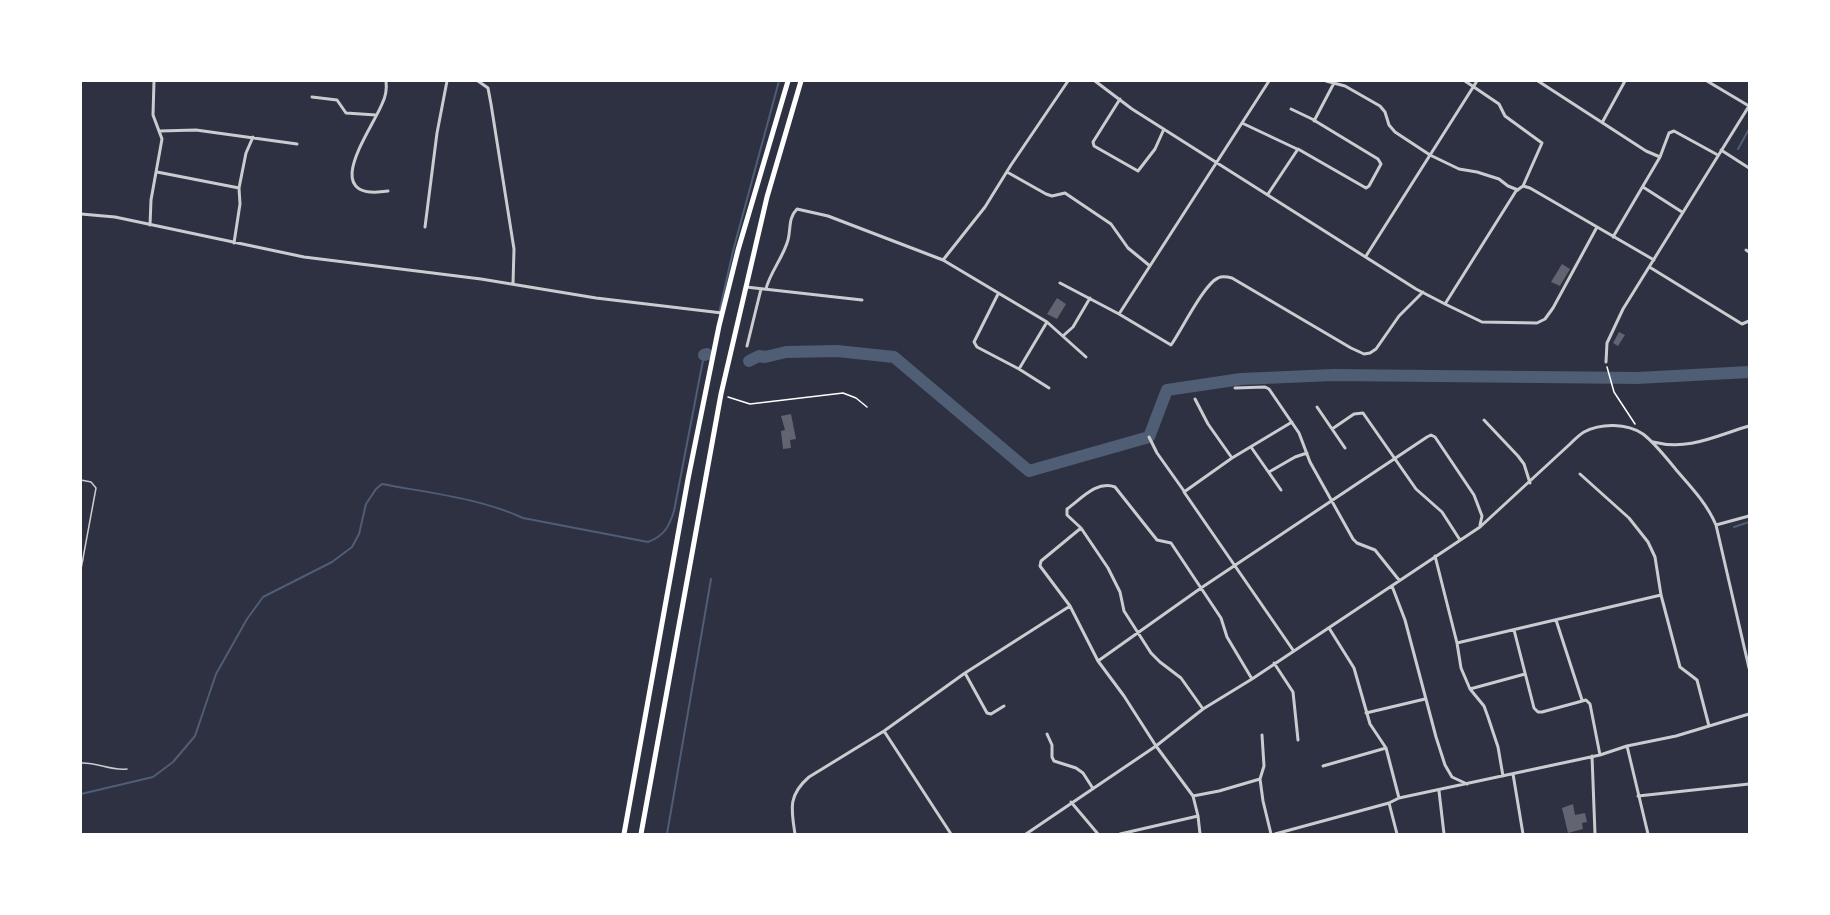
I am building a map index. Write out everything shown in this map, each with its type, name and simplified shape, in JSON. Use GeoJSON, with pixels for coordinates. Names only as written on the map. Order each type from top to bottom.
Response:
{"type":"FeatureCollection","features":[{"type":"Feature","properties":{"kind":"highway"},"geometry":{"type":"LineString","coordinates":[[624,834],[711,362],[738,250],[788,81]]}},
{"type":"Feature","properties":{"kind":"highway"},"geometry":{"type":"LineString","coordinates":[[641,834],[721,394],[767,197],[801,81]]}},
{"type":"Feature","properties":{"kind":"street"},"geometry":{"type":"LineString","coordinates":[[150,225],[151,200],[162,138],[153,110],[154,81]]}},
{"type":"Feature","properties":{"kind":"street"},"geometry":{"type":"LineString","coordinates":[[386,81],[386,94],[354,160],[353,181],[356,186],[367,192],[388,191]]}},
{"type":"Feature","properties":{"kind":"street"},"geometry":{"type":"LineString","coordinates":[[425,227],[437,133],[447,81]]}},
{"type":"Feature","properties":{"kind":"street"},"geometry":{"type":"LineString","coordinates":[[478,81],[488,88],[491,104],[514,249],[513,284]]}},
{"type":"Feature","properties":{"kind":"street"},"geometry":{"type":"LineString","coordinates":[[943,260],[986,207],[1007,171],[1068,81]]}},
{"type":"Feature","properties":{"kind":"street"},"geometry":{"type":"LineString","coordinates":[[1095,81],[1164,129],[1422,292],[1473,319],[1490,323],[1537,323],[1545,319],[1598,227]]}},
{"type":"Feature","properties":{"kind":"street"},"geometry":{"type":"LineString","coordinates":[[1119,314],[1269,81]]}},
{"type":"Feature","properties":{"kind":"street"},"geometry":{"type":"LineString","coordinates":[[1326,81],[1345,86],[1380,106],[1395,132],[1430,154],[1459,169],[1477,172],[1518,190]]}},
{"type":"Feature","properties":{"kind":"street"},"geometry":{"type":"LineString","coordinates":[[1445,304],[1518,190],[1523,186],[1542,146],[1542,142],[1505,116],[1499,104],[1465,81]]}},
{"type":"Feature","properties":{"kind":"street"},"geometry":{"type":"LineString","coordinates":[[1366,256],[1477,81]]}},
{"type":"Feature","properties":{"kind":"street"},"geometry":{"type":"LineString","coordinates":[[1538,81],[1646,151],[1660,157]]}},
{"type":"Feature","properties":{"kind":"street"},"geometry":{"type":"LineString","coordinates":[[1603,121],[1625,81]]}},
{"type":"Feature","properties":{"kind":"street"},"geometry":{"type":"LineString","coordinates":[[1606,362],[1607,343],[1623,309],[1749,106],[1707,81]]}},
{"type":"Feature","properties":{"kind":"street"},"geometry":{"type":"LineString","coordinates":[[1314,121],[1334,83]]}},
{"type":"Feature","properties":{"kind":"street"},"geometry":{"type":"LineString","coordinates":[[312,97],[337,100],[346,113],[377,115]]}},
{"type":"Feature","properties":{"kind":"street"},"geometry":{"type":"LineString","coordinates":[[1120,99],[1093,142],[1094,146],[1138,171],[1155,149],[1164,129]]}},
{"type":"Feature","properties":{"kind":"street"},"geometry":{"type":"LineString","coordinates":[[1242,123],[1298,149],[1364,188],[1370,186],[1380,166],[1380,160],[1291,109]]}},
{"type":"Feature","properties":{"kind":"street"},"geometry":{"type":"LineString","coordinates":[[160,131],[189,129],[297,144]]}},
{"type":"Feature","properties":{"kind":"street"},"geometry":{"type":"LineString","coordinates":[[1613,237],[1660,157],[1669,133],[1674,131],[1716,156]]}},
{"type":"Feature","properties":{"kind":"street"},"geometry":{"type":"LineString","coordinates":[[234,243],[240,204],[239,188],[246,153],[253,137]]}},
{"type":"Feature","properties":{"kind":"street"},"geometry":{"type":"LineString","coordinates":[[1268,194],[1298,149]]}},
{"type":"Feature","properties":{"kind":"street"},"geometry":{"type":"LineString","coordinates":[[1721,150],[1749,168]]}},
{"type":"Feature","properties":{"kind":"street"},"geometry":{"type":"LineString","coordinates":[[1007,171],[1046,194],[1052,196],[1065,193],[1083,204],[1111,224],[1128,248],[1150,266]]}},
{"type":"Feature","properties":{"kind":"street"},"geometry":{"type":"LineString","coordinates":[[156,172],[239,188]]}},
{"type":"Feature","properties":{"kind":"street"},"geometry":{"type":"LineString","coordinates":[[1523,186],[1654,260]]}},
{"type":"Feature","properties":{"kind":"street"},"geometry":{"type":"LineString","coordinates":[[1643,187],[1682,213]]}},
{"type":"Feature","properties":{"kind":"street"},"geometry":{"type":"LineString","coordinates":[[766,289],[785,248],[792,213],[802,208],[838,219],[943,260],[1047,322],[1086,357]]}},
{"type":"Feature","properties":{"kind":"street"},"geometry":{"type":"LineString","coordinates":[[81,214],[115,217],[304,257],[513,284],[596,298],[722,313]]}},
{"type":"Feature","properties":{"kind":"street"},"geometry":{"type":"LineString","coordinates":[[1650,268],[1742,324],[1749,321]]}},
{"type":"Feature","properties":{"kind":"street"},"geometry":{"type":"LineString","coordinates":[[1060,283],[1171,345],[1211,283],[1219,277],[1232,278],[1358,353],[1367,354],[1376,349],[1399,316],[1422,292]]}},
{"type":"Feature","properties":{"kind":"street"},"geometry":{"type":"LineString","coordinates":[[746,287],[862,300]]}},
{"type":"Feature","properties":{"kind":"street"},"geometry":{"type":"LineString","coordinates":[[747,346],[760,289]]}},
{"type":"Feature","properties":{"kind":"street"},"geometry":{"type":"LineString","coordinates":[[998,294],[974,342],[977,346],[1049,388]]}},
{"type":"Feature","properties":{"kind":"street"},"geometry":{"type":"LineString","coordinates":[[1063,336],[1073,327],[1090,298]]}},
{"type":"Feature","properties":{"kind":"street"},"geometry":{"type":"LineString","coordinates":[[1019,369],[1047,322]]}},
{"type":"Feature","properties":{"kind":"street"},"geometry":{"type":"LineString","coordinates":[[1235,388],[1265,387],[1269,389],[1292,422],[1331,501],[1357,543],[1376,550],[1399,580]]}},
{"type":"Feature","properties":{"kind":"street"},"geometry":{"type":"LineString","coordinates":[[1195,399],[1208,424],[1232,458]]}},
{"type":"Feature","properties":{"kind":"street"},"geometry":{"type":"LineString","coordinates":[[1317,406],[1345,448]]}},
{"type":"Feature","properties":{"kind":"street"},"geometry":{"type":"LineString","coordinates":[[1332,429],[1354,414],[1364,413],[1416,489],[1442,512],[1460,540]]}},
{"type":"Feature","properties":{"kind":"street"},"geometry":{"type":"LineString","coordinates":[[1484,420],[1524,464],[1530,483]]}},
{"type":"Feature","properties":{"kind":"street"},"geometry":{"type":"LineString","coordinates":[[1184,492],[1232,458],[1292,422]]}},
{"type":"Feature","properties":{"kind":"street"},"geometry":{"type":"LineString","coordinates":[[1026,834],[1092,787],[1156,746],[1203,709],[1252,679],[1480,527],[1584,432],[1599,427],[1615,426],[1640,432],[1652,442],[1694,490],[1710,512],[1716,525],[1749,668]]}},
{"type":"Feature","properties":{"kind":"street"},"geometry":{"type":"LineString","coordinates":[[1652,442],[1668,446],[1682,446],[1749,426]]}},
{"type":"Feature","properties":{"kind":"street"},"geometry":{"type":"LineString","coordinates":[[1098,661],[1233,566],[1431,435],[1435,437],[1479,506],[1482,516],[1480,527]]}},
{"type":"Feature","properties":{"kind":"street"},"geometry":{"type":"LineString","coordinates":[[1149,437],[1157,453],[1233,566],[1293,650]]}},
{"type":"Feature","properties":{"kind":"street"},"geometry":{"type":"LineString","coordinates":[[1251,447],[1281,490]]}},
{"type":"Feature","properties":{"kind":"street"},"geometry":{"type":"LineString","coordinates":[[1269,472],[1307,453]]}},
{"type":"Feature","properties":{"kind":"street"},"geometry":{"type":"LineString","coordinates":[[1580,474],[1629,518],[1648,542],[1655,557],[1661,595],[1680,667],[1697,680],[1709,726]]}},
{"type":"Feature","properties":{"kind":"street"},"geometry":{"type":"LineString","coordinates":[[1203,709],[1181,678],[1160,662],[1137,632],[1124,610],[1120,592],[1108,568],[1081,528],[1067,515],[1068,509],[1098,486],[1107,484],[1115,487],[1157,540],[1171,543],[1221,618],[1227,637],[1252,679]]}},
{"type":"Feature","properties":{"kind":"street"},"geometry":{"type":"LineString","coordinates":[[1716,525],[1749,516]]}},
{"type":"Feature","properties":{"kind":"street"},"geometry":{"type":"LineString","coordinates":[[1081,528],[1040,566],[1070,606],[1098,661],[1156,746],[1193,795],[1200,834]]}},
{"type":"Feature","properties":{"kind":"street"},"geometry":{"type":"LineString","coordinates":[[1434,556],[1457,643],[1461,668],[1470,689],[1478,698],[1488,717],[1498,747],[1503,776]]}},
{"type":"Feature","properties":{"kind":"street"},"geometry":{"type":"LineString","coordinates":[[1391,585],[1405,620],[1425,699],[1449,774],[1469,784]]}},
{"type":"Feature","properties":{"kind":"street"},"geometry":{"type":"LineString","coordinates":[[1457,643],[1661,595]]}},
{"type":"Feature","properties":{"kind":"street"},"geometry":{"type":"LineString","coordinates":[[795,834],[791,809],[794,795],[799,786],[809,777],[884,731],[965,673],[1070,606]]}},
{"type":"Feature","properties":{"kind":"street"},"geometry":{"type":"LineString","coordinates":[[1556,620],[1582,700]]}},
{"type":"Feature","properties":{"kind":"street"},"geometry":{"type":"LineString","coordinates":[[1329,628],[1354,668],[1370,724],[1386,748],[1399,798]]}},
{"type":"Feature","properties":{"kind":"street"},"geometry":{"type":"LineString","coordinates":[[1514,630],[1534,708],[1538,712],[1586,700],[1590,704],[1599,755]]}},
{"type":"Feature","properties":{"kind":"street"},"geometry":{"type":"LineString","coordinates":[[1274,663],[1293,692],[1298,740]]}},
{"type":"Feature","properties":{"kind":"street"},"geometry":{"type":"LineString","coordinates":[[965,673],[987,713],[991,714],[1004,706]]}},
{"type":"Feature","properties":{"kind":"street"},"geometry":{"type":"LineString","coordinates":[[1470,689],[1525,674]]}},
{"type":"Feature","properties":{"kind":"street"},"geometry":{"type":"LineString","coordinates":[[1366,713],[1425,699]]}},
{"type":"Feature","properties":{"kind":"street"},"geometry":{"type":"LineString","coordinates":[[1262,735],[1264,766],[1260,779],[1263,801],[1273,834],[1389,803],[1399,798],[1599,755],[1627,746],[1676,736],[1749,714]]}},
{"type":"Feature","properties":{"kind":"street"},"geometry":{"type":"LineString","coordinates":[[884,731],[951,834]]}},
{"type":"Feature","properties":{"kind":"street"},"geometry":{"type":"LineString","coordinates":[[1047,734],[1052,745],[1054,761],[1076,768],[1083,773],[1092,787]]}},
{"type":"Feature","properties":{"kind":"street"},"geometry":{"type":"LineString","coordinates":[[1627,746],[1648,834]]}},
{"type":"Feature","properties":{"kind":"street"},"geometry":{"type":"LineString","coordinates":[[1323,766],[1386,748]]}},
{"type":"Feature","properties":{"kind":"street"},"geometry":{"type":"LineString","coordinates":[[1592,756],[1595,834]]}},
{"type":"Feature","properties":{"kind":"street"},"geometry":{"type":"LineString","coordinates":[[1514,774],[1523,834]]}},
{"type":"Feature","properties":{"kind":"street"},"geometry":{"type":"LineString","coordinates":[[1193,795],[1219,791],[1260,779]]}},
{"type":"Feature","properties":{"kind":"street"},"geometry":{"type":"LineString","coordinates":[[1638,796],[1749,784]]}},
{"type":"Feature","properties":{"kind":"street"},"geometry":{"type":"LineString","coordinates":[[1438,790],[1444,834]]}},
{"type":"Feature","properties":{"kind":"street"},"geometry":{"type":"LineString","coordinates":[[1071,802],[1098,834]]}},
{"type":"Feature","properties":{"kind":"street"},"geometry":{"type":"LineString","coordinates":[[1389,803],[1397,834]]}},
{"type":"Feature","properties":{"kind":"street"},"geometry":{"type":"LineString","coordinates":[[1120,834],[1198,816]]}},
{"type":"Feature","properties":{"kind":"lane"},"geometry":{"type":"LineString","coordinates":[[81,480],[91,482],[96,488],[81,569]]}},
{"type":"Feature","properties":{"kind":"lane"},"geometry":{"type":"LineString","coordinates":[[81,763],[116,771],[127,769]]}},
{"type":"Feature","properties":{"kind":"path"},"geometry":{"type":"LineString","coordinates":[[1606,362],[1614,392],[1640,432]]}},
{"type":"Feature","properties":{"kind":"path"},"geometry":{"type":"LineString","coordinates":[[721,394],[741,403],[750,404],[843,393],[856,398],[867,407]]}},
{"type":"Feature","properties":{"kind":"building"},"geometry":{"type":"Polygon","coordinates":[[[1562,264],[1570,269],[1560,286],[1551,282],[1562,264]]]}},
{"type":"Feature","properties":{"kind":"building"},"geometry":{"type":"Polygon","coordinates":[[[1057,298],[1066,304],[1057,319],[1047,314],[1057,298]]]}},
{"type":"Feature","properties":{"kind":"building"},"geometry":{"type":"Polygon","coordinates":[[[1619,332],[1625,335],[1618,346],[1613,343],[1619,332]]]}},
{"type":"Feature","properties":{"kind":"building"},"geometry":{"type":"Polygon","coordinates":[[[791,414],[796,439],[790,440],[791,448],[783,449],[781,431],[785,430],[781,416],[791,414]]]}},
{"type":"Feature","properties":{"kind":"building"},"geometry":{"type":"Polygon","coordinates":[[[1573,804],[1575,815],[1585,813],[1587,822],[1582,823],[1583,829],[1568,833],[1562,808],[1573,804]]]}},
{"type":"Feature","properties":{"kind":"waterway"},"geometry":{"type":"LineString","coordinates":[[719,313],[733,251],[779,81]]}},
{"type":"Feature","properties":{"kind":"waterway"},"geometry":{"type":"LineString","coordinates":[[1738,149],[1749,129]]}},
{"type":"Feature","properties":{"kind":"waterway"},"geometry":{"type":"LineString","coordinates":[[749,361],[759,356],[765,357],[786,352],[837,351],[894,357],[1029,471],[1149,437],[1167,390],[1241,379],[1333,375],[1637,378],[1749,372]]}},
{"type":"Feature","properties":{"kind":"waterway"},"geometry":{"type":"LineString","coordinates":[[81,794],[153,777],[173,762],[195,736],[216,674],[247,619],[263,597],[332,562],[352,547],[359,534],[366,504],[382,484],[472,501],[523,518],[648,542],[658,537],[668,526],[674,511],[704,355]]}},
{"type":"Feature","properties":{"kind":"waterway"},"geometry":{"type":"LineString","coordinates":[[1734,527],[1749,522]]}},
{"type":"Feature","properties":{"kind":"waterway"},"geometry":{"type":"LineString","coordinates":[[667,834],[711,579]]}}]}
